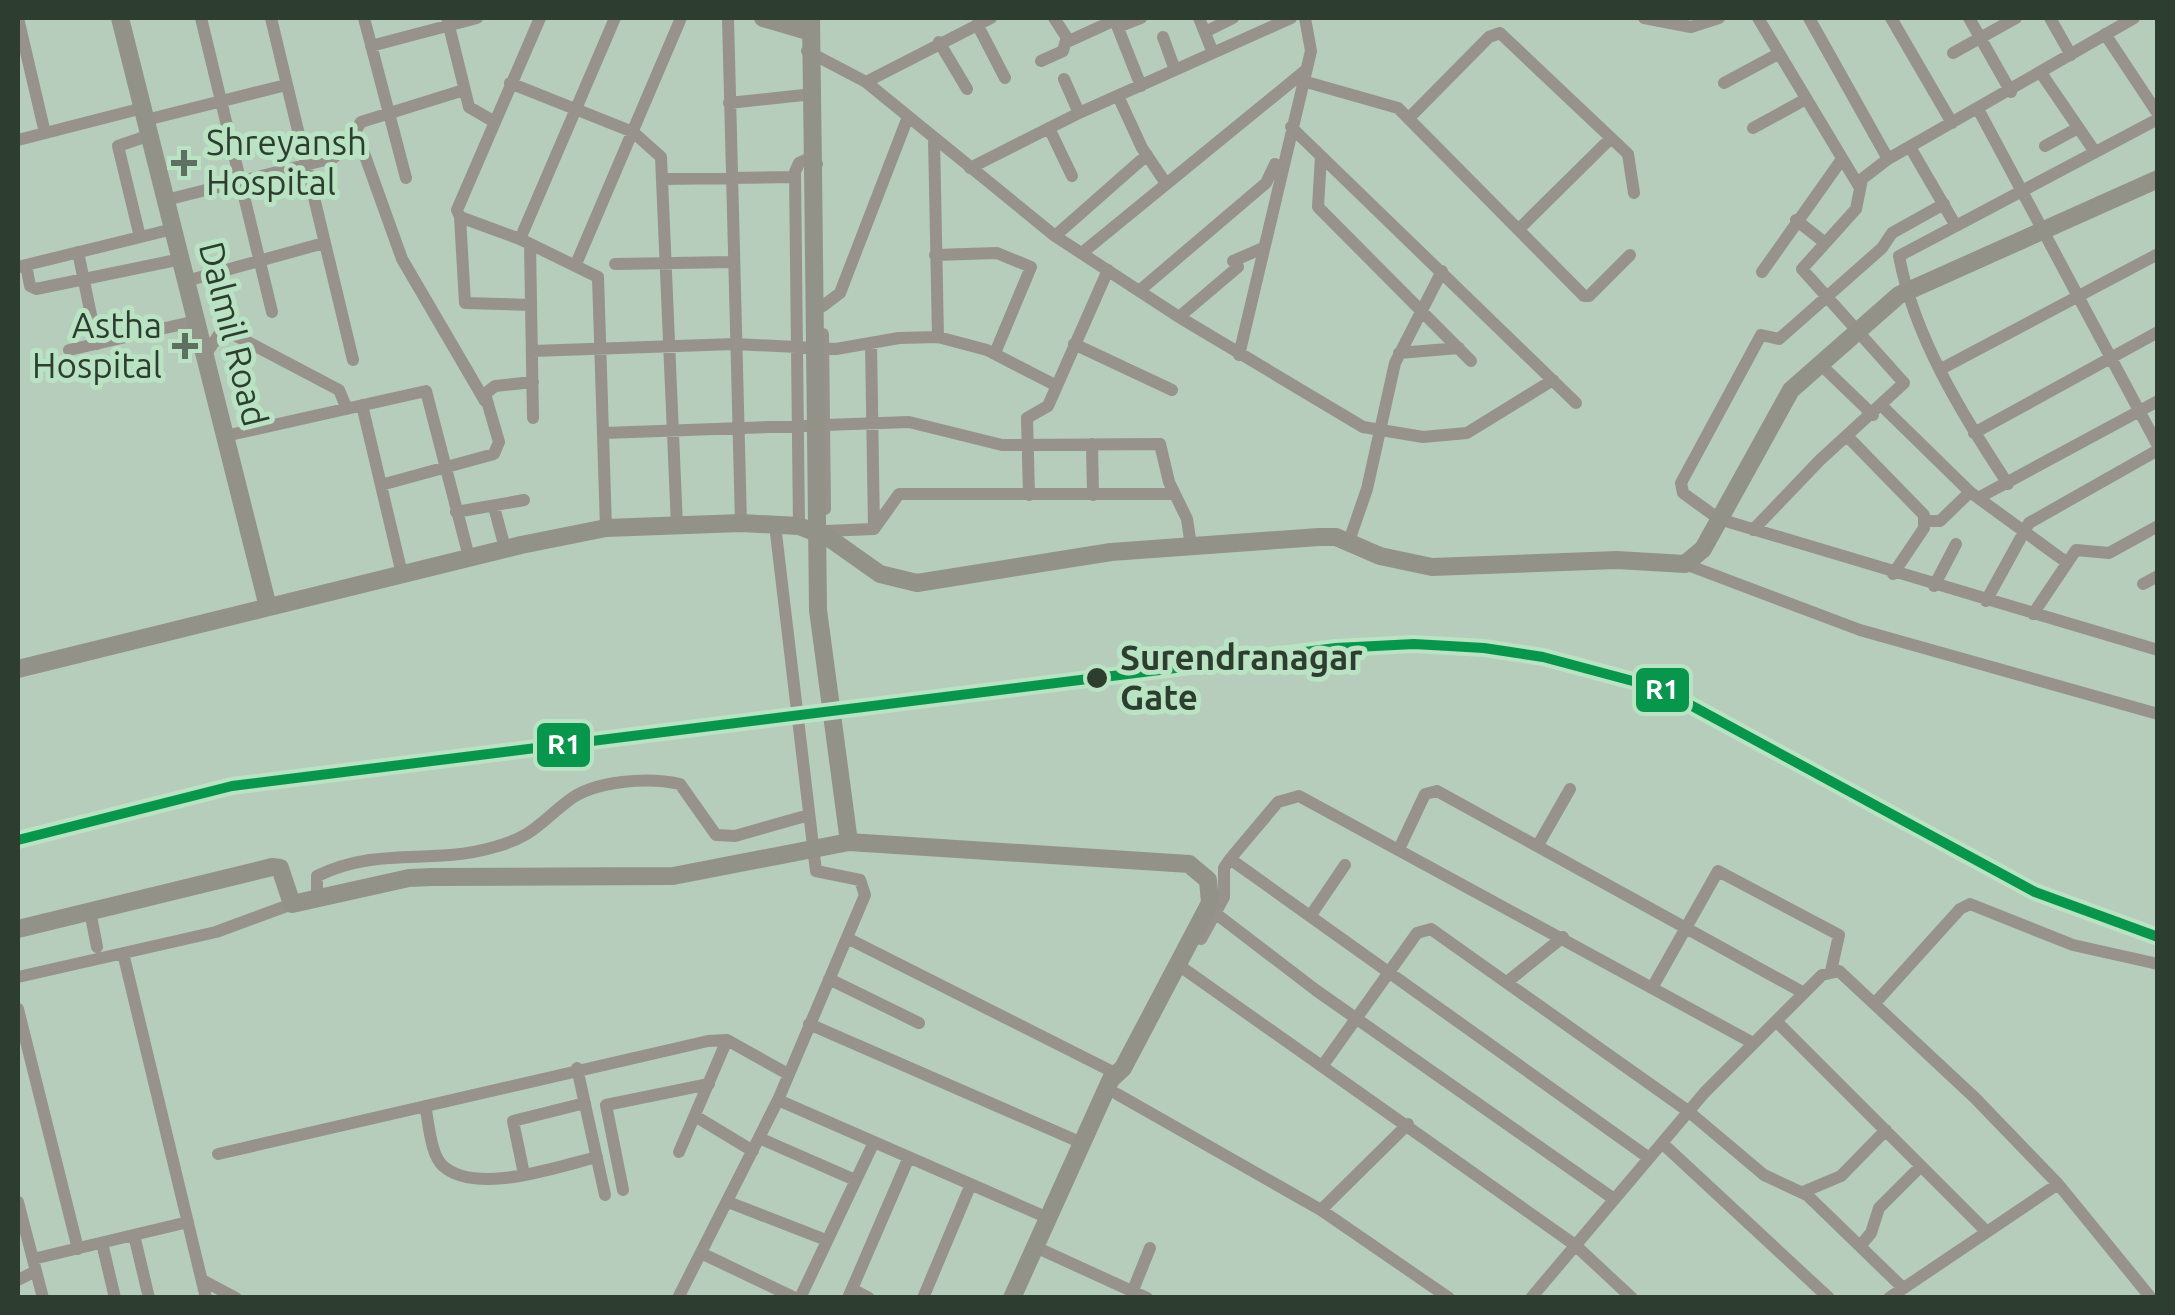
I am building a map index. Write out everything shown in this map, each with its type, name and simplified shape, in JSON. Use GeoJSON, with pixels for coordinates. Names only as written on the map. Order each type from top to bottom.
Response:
{"type":"FeatureCollection","features":[{"type":"Feature","properties":{"kind":"street"},"geometry":{"type":"LineString","coordinates":[[18,18],[46,132]]}},
{"type":"Feature","properties":{"kind":"street","name":"Dalmil Road"},"geometry":{"type":"LineString","coordinates":[[120,18],[268,607]]}},
{"type":"Feature","properties":{"kind":"street"},"geometry":{"type":"LineString","coordinates":[[201,18],[272,312]]}},
{"type":"Feature","properties":{"kind":"street"},"geometry":{"type":"LineString","coordinates":[[270,18],[353,360]]}},
{"type":"Feature","properties":{"kind":"street"},"geometry":{"type":"LineString","coordinates":[[364,18],[406,178]]}},
{"type":"Feature","properties":{"kind":"street"},"geometry":{"type":"LineString","coordinates":[[371,46],[448,22],[477,18]]}},
{"type":"Feature","properties":{"kind":"street"},"geometry":{"type":"LineString","coordinates":[[532,305],[465,303],[457,206],[540,18]]}},
{"type":"Feature","properties":{"kind":"street"},"geometry":{"type":"LineString","coordinates":[[534,418],[532,305],[526,241],[614,18]]}},
{"type":"Feature","properties":{"kind":"street"},"geometry":{"type":"LineString","coordinates":[[576,264],[681,18]]}},
{"type":"Feature","properties":{"kind":"street"},"geometry":{"type":"LineString","coordinates":[[728,18],[741,523]]}},
{"type":"Feature","properties":{"kind":"street"},"geometry":{"type":"LineString","coordinates":[[763,18],[807,30],[1055,236],[1334,413],[1378,432],[1423,438],[1467,433],[1554,380]]}},
{"type":"Feature","properties":{"kind":"street"},"geometry":{"type":"LineString","coordinates":[[866,82],[991,18]]}},
{"type":"Feature","properties":{"kind":"street"},"geometry":{"type":"LineString","coordinates":[[1041,61],[1063,51],[1066,40],[1054,18]]}},
{"type":"Feature","properties":{"kind":"street"},"geometry":{"type":"LineString","coordinates":[[1066,40],[1116,22],[1142,18]]}},
{"type":"Feature","properties":{"kind":"street"},"geometry":{"type":"LineString","coordinates":[[1199,18],[1213,53]]}},
{"type":"Feature","properties":{"kind":"street"},"geometry":{"type":"LineString","coordinates":[[1205,32],[1233,18]]}},
{"type":"Feature","properties":{"kind":"street"},"geometry":{"type":"LineString","coordinates":[[970,168],[1272,22],[1291,18]]}},
{"type":"Feature","properties":{"kind":"street"},"geometry":{"type":"LineString","coordinates":[[1239,354],[1312,42],[1305,18]]}},
{"type":"Feature","properties":{"kind":"street"},"geometry":{"type":"LineString","coordinates":[[1644,18],[1690,22],[1718,18]]}},
{"type":"Feature","properties":{"kind":"street"},"geometry":{"type":"LineString","coordinates":[[1758,18],[1860,188]]}},
{"type":"Feature","properties":{"kind":"street"},"geometry":{"type":"LineString","coordinates":[[1808,18],[1888,159]]}},
{"type":"Feature","properties":{"kind":"street"},"geometry":{"type":"LineString","coordinates":[[1891,18],[1952,123]]}},
{"type":"Feature","properties":{"kind":"street"},"geometry":{"type":"LineString","coordinates":[[1969,18],[2011,92]]}},
{"type":"Feature","properties":{"kind":"street"},"geometry":{"type":"LineString","coordinates":[[1952,54],[2016,18]]}},
{"type":"Feature","properties":{"kind":"street"},"geometry":{"type":"LineString","coordinates":[[2050,18],[2070,55]]}},
{"type":"Feature","properties":{"kind":"street"},"geometry":{"type":"LineString","coordinates":[[1754,530],[1904,382],[1802,269],[1856,209],[1865,174],[2132,18]]}},
{"type":"Feature","properties":{"kind":"street"},"geometry":{"type":"LineString","coordinates":[[448,22],[473,111],[493,121]]}},
{"type":"Feature","properties":{"kind":"street"},"geometry":{"type":"LineString","coordinates":[[1116,22],[1141,86]]}},
{"type":"Feature","properties":{"kind":"street"},"geometry":{"type":"LineString","coordinates":[[978,24],[1005,78]]}},
{"type":"Feature","properties":{"kind":"street"},"geometry":{"type":"LineString","coordinates":[[807,30],[818,610],[849,842]]}},
{"type":"Feature","properties":{"kind":"street"},"geometry":{"type":"LineString","coordinates":[[1410,117],[1489,38],[1500,33],[1628,154],[1634,193]]}},
{"type":"Feature","properties":{"kind":"street"},"geometry":{"type":"LineString","coordinates":[[2008,484],[1974,433],[1942,369],[1908,289],[1899,256],[2024,192],[2158,116],[2105,34]]}},
{"type":"Feature","properties":{"kind":"street"},"geometry":{"type":"LineString","coordinates":[[1162,37],[1175,70]]}},
{"type":"Feature","properties":{"kind":"street"},"geometry":{"type":"LineString","coordinates":[[939,42],[967,89]]}},
{"type":"Feature","properties":{"kind":"street"},"geometry":{"type":"LineString","coordinates":[[1724,83],[1778,54]]}},
{"type":"Feature","properties":{"kind":"street"},"geometry":{"type":"LineString","coordinates":[[2041,73],[2095,152]]}},
{"type":"Feature","properties":{"kind":"street"},"geometry":{"type":"LineString","coordinates":[[1304,76],[1386,102],[1410,117],[1585,297],[1630,255]]}},
{"type":"Feature","properties":{"kind":"street"},"geometry":{"type":"LineString","coordinates":[[1082,253],[1165,182],[1304,76]]}},
{"type":"Feature","properties":{"kind":"street"},"geometry":{"type":"LineString","coordinates":[[1064,79],[1079,113]]}},
{"type":"Feature","properties":{"kind":"street"},"geometry":{"type":"LineString","coordinates":[[510,83],[633,132],[657,150],[662,179],[677,526]]}},
{"type":"Feature","properties":{"kind":"street"},"geometry":{"type":"LineString","coordinates":[[18,140],[46,132],[146,121],[286,85]]}},
{"type":"Feature","properties":{"kind":"street"},"geometry":{"type":"LineString","coordinates":[[166,200],[339,154],[355,128],[388,112],[464,90]]}},
{"type":"Feature","properties":{"kind":"street"},"geometry":{"type":"LineString","coordinates":[[729,103],[809,94]]}},
{"type":"Feature","properties":{"kind":"street"},"geometry":{"type":"LineString","coordinates":[[1118,96],[1147,156],[1165,182]]}},
{"type":"Feature","properties":{"kind":"street"},"geometry":{"type":"LineString","coordinates":[[1754,128],[1806,99]]}},
{"type":"Feature","properties":{"kind":"street"},"geometry":{"type":"LineString","coordinates":[[1978,109],[2158,448],[2039,516],[2023,531],[1986,601]]}},
{"type":"Feature","properties":{"kind":"street"},"geometry":{"type":"LineString","coordinates":[[822,306],[840,293],[908,117]]}},
{"type":"Feature","properties":{"kind":"street"},"geometry":{"type":"LineString","coordinates":[[140,237],[118,146],[146,121]]}},
{"type":"Feature","properties":{"kind":"street"},"geometry":{"type":"LineString","coordinates":[[1291,126],[1576,402]]}},
{"type":"Feature","properties":{"kind":"street"},"geometry":{"type":"LineString","coordinates":[[355,128],[402,259],[485,402],[499,448],[488,457],[381,485]]}},
{"type":"Feature","properties":{"kind":"street"},"geometry":{"type":"LineString","coordinates":[[1048,128],[1072,176]]}},
{"type":"Feature","properties":{"kind":"street"},"geometry":{"type":"LineString","coordinates":[[2045,146],[2078,128]]}},
{"type":"Feature","properties":{"kind":"street"},"geometry":{"type":"LineString","coordinates":[[934,138],[938,337]]}},
{"type":"Feature","properties":{"kind":"street"},"geometry":{"type":"LineString","coordinates":[[1519,229],[1610,138]]}},
{"type":"Feature","properties":{"kind":"street"},"geometry":{"type":"LineString","coordinates":[[1910,146],[1956,226]]}},
{"type":"Feature","properties":{"kind":"street"},"geometry":{"type":"LineString","coordinates":[[1055,236],[1147,156]]}},
{"type":"Feature","properties":{"kind":"street"},"geometry":{"type":"LineString","coordinates":[[1139,291],[1266,183],[1277,156]]}},
{"type":"Feature","properties":{"kind":"street"},"geometry":{"type":"LineString","coordinates":[[1322,156],[1318,207],[1472,361]]}},
{"type":"Feature","properties":{"kind":"street"},"geometry":{"type":"LineString","coordinates":[[800,526],[795,177],[799,163],[812,159]]}},
{"type":"Feature","properties":{"kind":"street"},"geometry":{"type":"LineString","coordinates":[[812,159],[820,175],[825,534]]}},
{"type":"Feature","properties":{"kind":"street"},"geometry":{"type":"LineString","coordinates":[[1762,272],[1842,160]]}},
{"type":"Feature","properties":{"kind":"street"},"geometry":{"type":"LineString","coordinates":[[662,179],[795,177]]}},
{"type":"Feature","properties":{"kind":"street"},"geometry":{"type":"LineString","coordinates":[[1685,564],[1696,558],[1790,390],[1908,289],[2158,179]]}},
{"type":"Feature","properties":{"kind":"street"},"geometry":{"type":"LineString","coordinates":[[1944,204],[1892,233],[1828,298],[1779,339],[1761,335],[1681,483],[1686,497],[1719,519],[2158,650]]}},
{"type":"Feature","properties":{"kind":"street"},"geometry":{"type":"LineString","coordinates":[[460,217],[591,271],[601,286],[606,528]]}},
{"type":"Feature","properties":{"kind":"street"},"geometry":{"type":"LineString","coordinates":[[1796,220],[1824,242]]}},
{"type":"Feature","properties":{"kind":"street"},"geometry":{"type":"LineString","coordinates":[[173,229],[22,266],[34,289],[181,259]]}},
{"type":"Feature","properties":{"kind":"street"},"geometry":{"type":"LineString","coordinates":[[186,281],[324,243]]}},
{"type":"Feature","properties":{"kind":"street"},"geometry":{"type":"LineString","coordinates":[[1179,317],[1235,264],[1263,248]]}},
{"type":"Feature","properties":{"kind":"street"},"geometry":{"type":"LineString","coordinates":[[78,252],[96,344]]}},
{"type":"Feature","properties":{"kind":"street"},"geometry":{"type":"LineString","coordinates":[[936,255],[997,253],[1030,267],[995,353]]}},
{"type":"Feature","properties":{"kind":"street"},"geometry":{"type":"LineString","coordinates":[[1942,369],[2158,254]]}},
{"type":"Feature","properties":{"kind":"street"},"geometry":{"type":"LineString","coordinates":[[616,264],[733,262]]}},
{"type":"Feature","properties":{"kind":"street"},"geometry":{"type":"LineString","coordinates":[[1029,495],[1026,418],[1046,409],[1108,270]]}},
{"type":"Feature","properties":{"kind":"street"},"geometry":{"type":"LineString","coordinates":[[1349,541],[1368,489],[1399,353],[1442,271]]}},
{"type":"Feature","properties":{"kind":"street"},"geometry":{"type":"LineString","coordinates":[[69,350],[196,321]]}},
{"type":"Feature","properties":{"kind":"street"},"geometry":{"type":"LineString","coordinates":[[205,355],[223,329],[340,390],[347,409]]}},
{"type":"Feature","properties":{"kind":"street"},"geometry":{"type":"LineString","coordinates":[[1974,433],[2158,332]]}},
{"type":"Feature","properties":{"kind":"street"},"geometry":{"type":"LineString","coordinates":[[532,351],[735,344],[824,348],[938,337],[995,353],[1056,386]]}},
{"type":"Feature","properties":{"kind":"street"},"geometry":{"type":"LineString","coordinates":[[871,343],[874,529]]}},
{"type":"Feature","properties":{"kind":"street"},"geometry":{"type":"LineString","coordinates":[[1074,344],[1172,390]]}},
{"type":"Feature","properties":{"kind":"street"},"geometry":{"type":"LineString","coordinates":[[1399,353],[1459,348]]}},
{"type":"Feature","properties":{"kind":"street"},"geometry":{"type":"LineString","coordinates":[[1819,364],[1974,495],[2066,562]]}},
{"type":"Feature","properties":{"kind":"street"},"geometry":{"type":"LineString","coordinates":[[485,402],[485,394],[495,386],[533,382]]}},
{"type":"Feature","properties":{"kind":"street"},"geometry":{"type":"LineString","coordinates":[[225,436],[426,391],[469,558]]}},
{"type":"Feature","properties":{"kind":"street"},"geometry":{"type":"LineString","coordinates":[[1925,521],[1940,521],[1974,495],[2008,484],[2158,402]]}},
{"type":"Feature","properties":{"kind":"street"},"geometry":{"type":"LineString","coordinates":[[362,405],[402,574]]}},
{"type":"Feature","properties":{"kind":"street"},"geometry":{"type":"LineString","coordinates":[[604,432],[924,423],[984,443],[1160,444],[1175,494],[1187,518],[1192,546]]}},
{"type":"Feature","properties":{"kind":"street"},"geometry":{"type":"LineString","coordinates":[[1847,436],[1922,511],[1925,521],[1894,574]]}},
{"type":"Feature","properties":{"kind":"street"},"geometry":{"type":"LineString","coordinates":[[1092,444],[1093,495]]}},
{"type":"Feature","properties":{"kind":"street"},"geometry":{"type":"LineString","coordinates":[[825,534],[874,529],[899,494],[1175,494]]}},
{"type":"Feature","properties":{"kind":"street"},"geometry":{"type":"LineString","coordinates":[[456,512],[524,500]]}},
{"type":"Feature","properties":{"kind":"street"},"geometry":{"type":"LineString","coordinates":[[494,506],[505,548]]}},
{"type":"Feature","properties":{"kind":"street"},"geometry":{"type":"LineString","coordinates":[[18,669],[505,548],[606,528],[741,523],[800,526],[825,534],[880,574],[917,583],[1111,552],[1319,536],[1349,541],[1390,559],[1432,567],[1617,560],[1685,564],[1860,630],[2158,714]]}},
{"type":"Feature","properties":{"kind":"street"},"geometry":{"type":"LineString","coordinates":[[678,1298],[778,1100],[866,890],[856,878],[816,871],[776,525]]}},
{"type":"Feature","properties":{"kind":"street"},"geometry":{"type":"LineString","coordinates":[[2033,614],[2076,550],[2109,553],[2158,526]]}},
{"type":"Feature","properties":{"kind":"street"},"geometry":{"type":"LineString","coordinates":[[1934,586],[1956,544]]}},
{"type":"Feature","properties":{"kind":"street"},"geometry":{"type":"LineString","coordinates":[[2143,584],[2158,576]]}},
{"type":"Feature","properties":{"kind":"street"},"geometry":{"type":"LineString","coordinates":[[318,896],[317,876],[340,865],[392,854],[457,855],[492,848],[539,830],[569,799],[591,790],[643,781],[680,784],[716,835],[735,836],[809,815]]}},
{"type":"Feature","properties":{"kind":"street"},"geometry":{"type":"LineString","coordinates":[[1400,848],[1425,794],[1432,789],[1804,993]]}},
{"type":"Feature","properties":{"kind":"street"},"geometry":{"type":"LineString","coordinates":[[1538,845],[1570,789]]}},
{"type":"Feature","properties":{"kind":"street"},"geometry":{"type":"LineString","coordinates":[[1022,1298],[1120,1078],[1213,908],[1224,898],[1224,868],[1278,802],[1292,795],[1400,848],[1753,1043]]}},
{"type":"Feature","properties":{"kind":"street"},"geometry":{"type":"LineString","coordinates":[[18,976],[216,932],[318,896],[432,877],[673,876],[849,842],[1189,864],[1208,880],[1213,908],[1184,969],[1082,1143],[1012,1298]]}},
{"type":"Feature","properties":{"kind":"street"},"geometry":{"type":"LineString","coordinates":[[1230,859],[1649,1158]]}},
{"type":"Feature","properties":{"kind":"street"},"geometry":{"type":"LineString","coordinates":[[1311,915],[1345,865]]}},
{"type":"Feature","properties":{"kind":"street"},"geometry":{"type":"LineString","coordinates":[[18,930],[277,866],[292,904]]}},
{"type":"Feature","properties":{"kind":"street"},"geometry":{"type":"LineString","coordinates":[[1531,1298],[1688,1112],[1753,1043],[1831,971],[1839,935],[1722,871],[1714,874],[1652,988]]}},
{"type":"Feature","properties":{"kind":"street"},"geometry":{"type":"LineString","coordinates":[[1876,1002],[1960,908],[1970,904],[2073,946],[2158,964]]}},
{"type":"Feature","properties":{"kind":"street"},"geometry":{"type":"LineString","coordinates":[[1213,908],[1358,1020],[1614,1199]]}},
{"type":"Feature","properties":{"kind":"street"},"geometry":{"type":"LineString","coordinates":[[90,911],[97,946]]}},
{"type":"Feature","properties":{"kind":"street"},"geometry":{"type":"LineString","coordinates":[[1324,1065],[1424,928],[1507,982],[1688,1112],[1764,1175],[1803,1192],[1903,1288]]}},
{"type":"Feature","properties":{"kind":"street"},"geometry":{"type":"LineString","coordinates":[[1507,982],[1563,937]]}},
{"type":"Feature","properties":{"kind":"street"},"geometry":{"type":"LineString","coordinates":[[847,938],[1120,1078],[1449,1298]]}},
{"type":"Feature","properties":{"kind":"street"},"geometry":{"type":"LineString","coordinates":[[123,953],[206,1298]]}},
{"type":"Feature","properties":{"kind":"street"},"geometry":{"type":"LineString","coordinates":[[1184,969],[1408,1124],[1575,1246],[1632,1298]]}},
{"type":"Feature","properties":{"kind":"street"},"geometry":{"type":"LineString","coordinates":[[1831,971],[1846,974],[1876,1002],[2058,1184],[2155,1297]]}},
{"type":"Feature","properties":{"kind":"street"},"geometry":{"type":"LineString","coordinates":[[828,980],[919,1023]]}},
{"type":"Feature","properties":{"kind":"street"},"geometry":{"type":"LineString","coordinates":[[18,1010],[78,1249]]}},
{"type":"Feature","properties":{"kind":"street"},"geometry":{"type":"LineString","coordinates":[[1776,1021],[1988,1232]]}},
{"type":"Feature","properties":{"kind":"street"},"geometry":{"type":"LineString","coordinates":[[809,1024],[1082,1143]]}},
{"type":"Feature","properties":{"kind":"street"},"geometry":{"type":"LineString","coordinates":[[218,1154],[577,1068],[728,1040],[788,1074]]}},
{"type":"Feature","properties":{"kind":"street"},"geometry":{"type":"LineString","coordinates":[[679,1152],[728,1040]]}},
{"type":"Feature","properties":{"kind":"street"},"geometry":{"type":"LineString","coordinates":[[577,1068],[605,1195]]}},
{"type":"Feature","properties":{"kind":"street"},"geometry":{"type":"LineString","coordinates":[[623,1190],[606,1105],[708,1084]]}},
{"type":"Feature","properties":{"kind":"street"},"geometry":{"type":"LineString","coordinates":[[778,1100],[1048,1218]]}},
{"type":"Feature","properties":{"kind":"street"},"geometry":{"type":"LineString","coordinates":[[524,1174],[513,1121],[584,1103]]}},
{"type":"Feature","properties":{"kind":"street"},"geometry":{"type":"LineString","coordinates":[[425,1106],[437,1156],[448,1170],[495,1180],[597,1158]]}},
{"type":"Feature","properties":{"kind":"street"},"geometry":{"type":"LineString","coordinates":[[695,1116],[756,1145],[855,1180]]}},
{"type":"Feature","properties":{"kind":"street"},"geometry":{"type":"LineString","coordinates":[[1321,1210],[1408,1124]]}},
{"type":"Feature","properties":{"kind":"street"},"geometry":{"type":"LineString","coordinates":[[1803,1192],[1841,1176],[1886,1130]]}},
{"type":"Feature","properties":{"kind":"street"},"geometry":{"type":"LineString","coordinates":[[701,1253],[798,1298],[874,1142]]}},
{"type":"Feature","properties":{"kind":"street"},"geometry":{"type":"LineString","coordinates":[[1662,1143],[1829,1298]]}},
{"type":"Feature","properties":{"kind":"street"},"geometry":{"type":"LineString","coordinates":[[869,1298],[850,1293],[909,1157]]}},
{"type":"Feature","properties":{"kind":"street"},"geometry":{"type":"LineString","coordinates":[[1860,1246],[1870,1234],[1879,1208],[1921,1166]]}},
{"type":"Feature","properties":{"kind":"street"},"geometry":{"type":"LineString","coordinates":[[923,1298],[971,1184]]}},
{"type":"Feature","properties":{"kind":"street"},"geometry":{"type":"LineString","coordinates":[[1889,1298],[2058,1184]]}},
{"type":"Feature","properties":{"kind":"street"},"geometry":{"type":"LineString","coordinates":[[18,1202],[43,1298]]}},
{"type":"Feature","properties":{"kind":"street"},"geometry":{"type":"LineString","coordinates":[[728,1202],[826,1240]]}},
{"type":"Feature","properties":{"kind":"street"},"geometry":{"type":"LineString","coordinates":[[18,1280],[34,1265],[78,1249],[188,1222]]}},
{"type":"Feature","properties":{"kind":"street"},"geometry":{"type":"LineString","coordinates":[[134,1235],[149,1298]]}},
{"type":"Feature","properties":{"kind":"street"},"geometry":{"type":"LineString","coordinates":[[102,1243],[115,1298]]}},
{"type":"Feature","properties":{"kind":"street"},"geometry":{"type":"LineString","coordinates":[[1131,1294],[1150,1248]]}},
{"type":"Feature","properties":{"kind":"street"},"geometry":{"type":"LineString","coordinates":[[1042,1250],[1131,1294],[1148,1298]]}},
{"type":"Feature","properties":{"kind":"street"},"geometry":{"type":"LineString","coordinates":[[202,1280],[236,1298]]}},
{"type":"Feature","properties":{"kind":"transit line","name":"R1"},"geometry":{"type":"LineString","coordinates":[[18,840],[232,786],[1336,648],[1414,644],[1484,648],[1543,657],[1659,688],[2035,892],[2158,937]]}},
{"type":"Feature","properties":{"kind":"place","name":"Shreyansh Hospital"},"geometry":{"type":"Point","coordinates":[184,163]}},
{"type":"Feature","properties":{"kind":"place","name":"Astha Hospital"},"geometry":{"type":"Point","coordinates":[185,346]}},
{"type":"Feature","properties":{"kind":"place","name":"Surendranagar Gate"},"geometry":{"type":"Point","coordinates":[1097,678]}}]}
